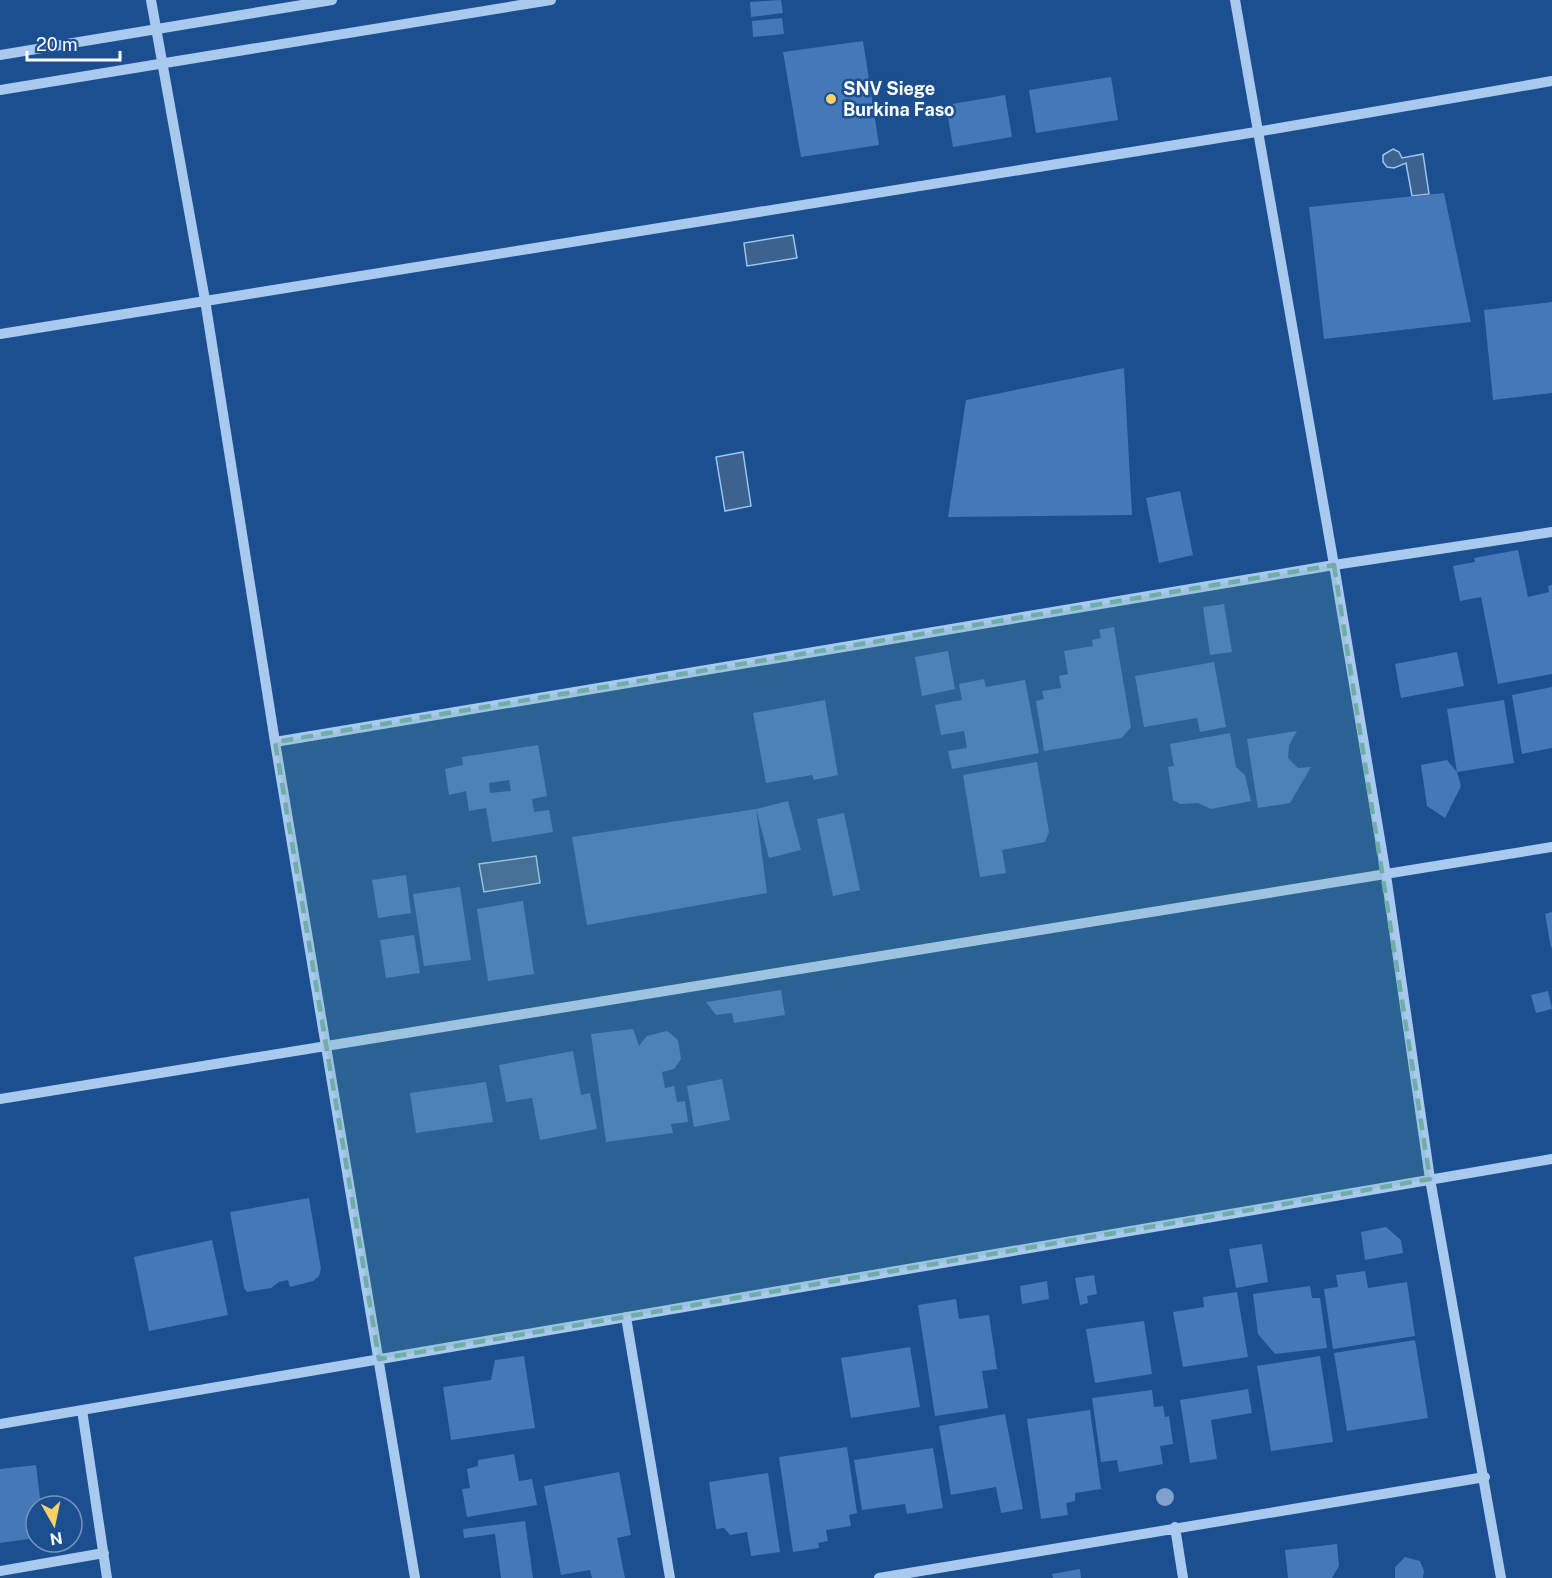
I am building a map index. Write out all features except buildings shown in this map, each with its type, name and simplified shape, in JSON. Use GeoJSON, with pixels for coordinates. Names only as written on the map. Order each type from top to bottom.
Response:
{"type":"FeatureCollection","features":[{"type":"Feature","properties":{"kind":"street"},"geometry":{"type":"LineString","coordinates":[[151,0],[205,300],[275,742],[415,1578]]}},
{"type":"Feature","properties":{"kind":"street"},"geometry":{"type":"LineString","coordinates":[[0,55],[156,31],[332,0]]}},
{"type":"Feature","properties":{"kind":"street"},"geometry":{"type":"LineString","coordinates":[[0,90],[551,0]]}},
{"type":"Feature","properties":{"kind":"street"},"geometry":{"type":"LineString","coordinates":[[1234,0],[1334,565],[1386,875],[1430,1179],[1485,1477],[1501,1578]]}},
{"type":"Feature","properties":{"kind":"street"},"geometry":{"type":"LineString","coordinates":[[0,334],[1256,132],[1552,81]]}},
{"type":"Feature","properties":{"kind":"street"},"geometry":{"type":"LineString","coordinates":[[275,742],[1334,565],[1552,532]]}},
{"type":"Feature","properties":{"kind":"street"},"geometry":{"type":"LineString","coordinates":[[0,1099],[1552,847]]}},
{"type":"Feature","properties":{"kind":"street"},"geometry":{"type":"LineString","coordinates":[[0,1424],[1552,1160]]}},
{"type":"Feature","properties":{"kind":"street"},"geometry":{"type":"LineString","coordinates":[[626,1317],[670,1578]]}},
{"type":"Feature","properties":{"kind":"street"},"geometry":{"type":"LineString","coordinates":[[82,1410],[107,1578]]}},
{"type":"Feature","properties":{"kind":"street"},"geometry":{"type":"LineString","coordinates":[[879,1578],[1485,1477]]}},
{"type":"Feature","properties":{"kind":"street"},"geometry":{"type":"LineString","coordinates":[[1175,1527],[1183,1578]]}},
{"type":"Feature","properties":{"kind":"street"},"geometry":{"type":"LineString","coordinates":[[0,1571],[104,1553]]}},
{"type":"Feature","properties":{"kind":"highlighted area"},"geometry":{"type":"Polygon","coordinates":[[[1334,565],[1430,1179],[379,1359],[275,742],[1334,565]]]}},
{"type":"Feature","properties":{"kind":"water"},"geometry":{"type":"Polygon","coordinates":[[[1393,149],[1399,152],[1402,158],[1423,154],[1429,194],[1412,196],[1406,163],[1394,168],[1387,167],[1383,162],[1383,155],[1393,149]]]}},
{"type":"Feature","properties":{"kind":"water"},"geometry":{"type":"Polygon","coordinates":[[[793,235],[797,258],[747,266],[744,243],[793,235]]]}},
{"type":"Feature","properties":{"kind":"water"},"geometry":{"type":"Polygon","coordinates":[[[743,452],[751,506],[725,511],[716,457],[743,452]]]}},
{"type":"Feature","properties":{"kind":"water"},"geometry":{"type":"Polygon","coordinates":[[[536,856],[540,883],[484,892],[479,864],[536,856]]]}},
{"type":"Feature","properties":{"kind":"place","name":"SNV Siege Burkina Faso"},"geometry":{"type":"Point","coordinates":[831,99]}}]}
